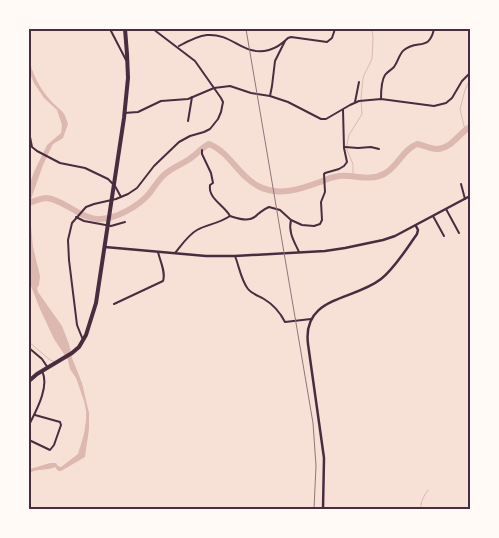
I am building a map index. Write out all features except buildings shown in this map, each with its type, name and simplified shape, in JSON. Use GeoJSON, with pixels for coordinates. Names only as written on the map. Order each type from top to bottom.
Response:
{"type":"FeatureCollection","features":[{"type":"Feature","properties":{"kind":"highway"},"geometry":{"type":"LineString","coordinates":[[29,381],[79,347],[96,303],[128,78],[125,29]]}},
{"type":"Feature","properties":{"kind":"street"},"geometry":{"type":"LineString","coordinates":[[110,29],[128,64]]}},
{"type":"Feature","properties":{"kind":"street"},"geometry":{"type":"LineString","coordinates":[[83,340],[77,326],[69,260],[68,240],[72,222],[86,208],[121,197],[137,188],[154,166],[179,142],[210,129],[221,112],[223,102],[221,98],[195,61],[153,29]]}},
{"type":"Feature","properties":{"kind":"street"},"geometry":{"type":"LineString","coordinates":[[178,47],[196,38],[208,35],[228,38],[246,49],[256,52],[274,49],[288,38],[294,37],[327,42],[332,38],[335,29]]}},
{"type":"Feature","properties":{"kind":"street"},"geometry":{"type":"LineString","coordinates":[[380,99],[383,77],[394,67],[403,51],[409,47],[428,42],[432,39],[434,29]]}},
{"type":"Feature","properties":{"kind":"street"},"geometry":{"type":"LineString","coordinates":[[270,96],[275,61],[285,41]]}},
{"type":"Feature","properties":{"kind":"street"},"geometry":{"type":"LineString","coordinates":[[124,113],[138,112],[161,101],[188,99],[214,88],[230,86],[288,102],[321,119],[326,119],[360,101],[380,99],[434,106],[446,103],[452,98],[462,81],[470,73],[470,68]]}},
{"type":"Feature","properties":{"kind":"street"},"geometry":{"type":"LineString","coordinates":[[355,102],[359,82]]}},
{"type":"Feature","properties":{"kind":"street"},"geometry":{"type":"LineString","coordinates":[[188,120],[192,97]]}},
{"type":"Feature","properties":{"kind":"street"},"geometry":{"type":"LineString","coordinates":[[202,150],[212,177],[213,183],[209,188],[211,194],[230,216],[241,220],[249,219],[269,207],[280,210],[291,220],[302,225],[314,226],[320,224],[322,220],[321,202],[326,173],[348,162],[344,147],[343,109]]}},
{"type":"Feature","properties":{"kind":"street"},"geometry":{"type":"LineString","coordinates":[[29,132],[32,147],[60,163],[86,168],[108,179],[115,186],[121,197]]}},
{"type":"Feature","properties":{"kind":"street"},"geometry":{"type":"LineString","coordinates":[[344,147],[371,147],[379,149]]}},
{"type":"Feature","properties":{"kind":"street"},"geometry":{"type":"LineString","coordinates":[[461,184],[465,199]]}},
{"type":"Feature","properties":{"kind":"street"},"geometry":{"type":"LineString","coordinates":[[104,247],[206,256],[235,256],[345,248],[383,240],[399,234],[470,196]]}},
{"type":"Feature","properties":{"kind":"street"},"geometry":{"type":"LineString","coordinates":[[446,209],[459,233]]}},
{"type":"Feature","properties":{"kind":"street"},"geometry":{"type":"LineString","coordinates":[[77,216],[84,222],[111,226],[125,222]]}},
{"type":"Feature","properties":{"kind":"street"},"geometry":{"type":"LineString","coordinates":[[174,253],[196,230],[220,222],[230,216]]}},
{"type":"Feature","properties":{"kind":"street"},"geometry":{"type":"LineString","coordinates":[[433,216],[444,236]]}},
{"type":"Feature","properties":{"kind":"street"},"geometry":{"type":"LineString","coordinates":[[291,220],[289,227],[299,252]]}},
{"type":"Feature","properties":{"kind":"street"},"geometry":{"type":"LineString","coordinates":[[323,509],[324,458],[307,337],[310,319],[327,304],[368,287],[388,273],[417,234],[416,226]]}},
{"type":"Feature","properties":{"kind":"street"},"geometry":{"type":"LineString","coordinates":[[114,304],[163,281],[164,273],[158,252]]}},
{"type":"Feature","properties":{"kind":"street"},"geometry":{"type":"LineString","coordinates":[[235,256],[248,288],[280,312],[285,322],[310,319]]}},
{"type":"Feature","properties":{"kind":"street"},"geometry":{"type":"LineString","coordinates":[[29,348],[50,367]]}},
{"type":"Feature","properties":{"kind":"street"},"geometry":{"type":"LineString","coordinates":[[29,425],[42,396],[45,377],[42,371]]}},
{"type":"Feature","properties":{"kind":"street"},"geometry":{"type":"LineString","coordinates":[[29,440],[50,450],[54,445],[61,425],[60,422],[35,414]]}},
{"type":"Feature","properties":{"kind":"shaded area"},"geometry":{"type":"Polygon","coordinates":[[[29,56],[34,75],[40,86],[64,114],[68,124],[63,138],[53,144],[43,165],[29,205],[29,186],[34,172],[47,145],[61,133],[62,125],[57,110],[44,98],[34,83],[29,71],[29,56]]]}},
{"type":"Feature","properties":{"kind":"shaded area"},"geometry":{"type":"Polygon","coordinates":[[[29,206],[33,247],[40,276],[38,292],[62,326],[69,344],[72,358],[82,383],[89,413],[89,429],[85,457],[61,471],[58,471],[55,467],[29,473],[30,469],[50,463],[56,463],[61,467],[78,454],[84,434],[86,411],[76,378],[70,369],[68,360],[54,339],[29,281],[29,206]]]}},
{"type":"Feature","properties":{"kind":"waterway"},"geometry":{"type":"LineString","coordinates":[[353,177],[353,164],[347,150],[347,144],[349,135],[362,114],[363,79],[372,59],[372,29]]}},
{"type":"Feature","properties":{"kind":"waterway"},"geometry":{"type":"LineString","coordinates":[[465,130],[460,109],[470,79]]}},
{"type":"Feature","properties":{"kind":"waterway"},"geometry":{"type":"LineString","coordinates":[[29,203],[47,198],[60,202],[94,219],[114,217],[138,204],[165,174],[209,144],[223,153],[251,182],[273,191],[289,191],[339,176],[373,177],[389,171],[407,150],[417,144],[434,149],[442,148],[451,144],[470,127]]}},
{"type":"Feature","properties":{"kind":"waterway"},"geometry":{"type":"LineString","coordinates":[[29,342],[50,360],[56,362]]}},
{"type":"Feature","properties":{"kind":"waterway"},"geometry":{"type":"LineString","coordinates":[[421,509],[422,501],[428,490]]}},
{"type":"Feature","properties":{"kind":"railway"},"geometry":{"type":"LineString","coordinates":[[246,29],[313,423],[316,466],[314,509]]}}]}
